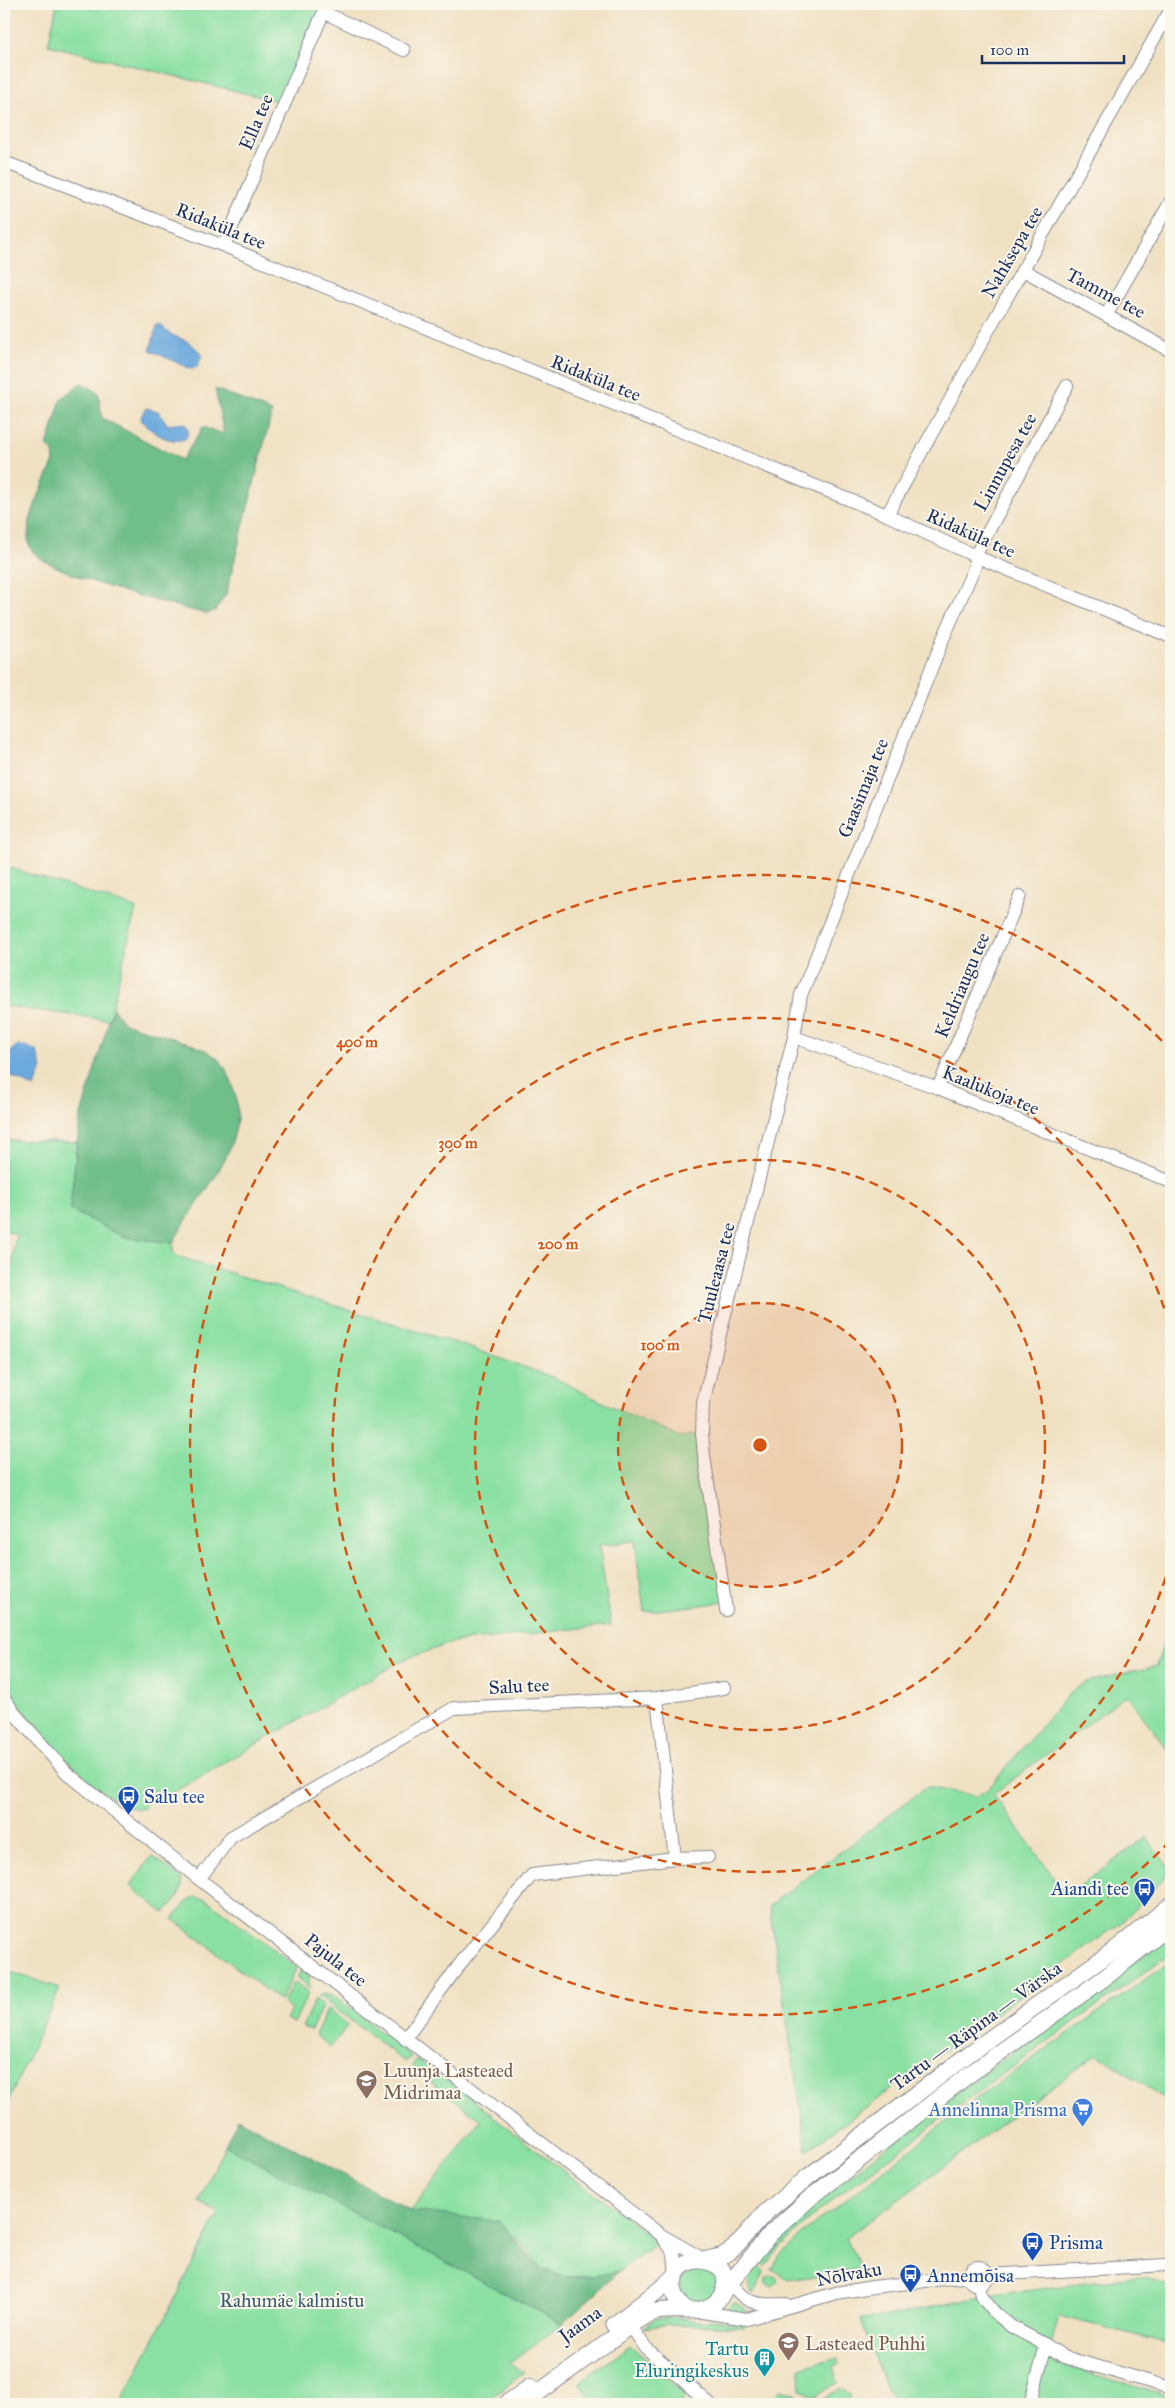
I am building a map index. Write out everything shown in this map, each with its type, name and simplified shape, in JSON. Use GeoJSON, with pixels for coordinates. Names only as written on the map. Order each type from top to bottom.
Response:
{"type":"FeatureCollection","features":[{"type":"Feature","properties":{"kind":"main road","name":"Tartu — Räpina — Värska"},"geometry":{"type":"LineString","coordinates":[[705,2260],[722,2256],[733,2249],[765,2213],[805,2180],[970,2053],[1117,1948],[1171,1905]]}},
{"type":"Feature","properties":{"kind":"main road","name":"Tartu — Räpina — Värska"},"geometry":{"type":"LineString","coordinates":[[727,2282],[771,2233],[810,2198],[967,2076],[1115,1970],[1171,1925]]}},
{"type":"Feature","properties":{"kind":"main road"},"geometry":{"type":"LineString","coordinates":[[691,2260],[705,2260],[721,2268],[727,2282],[713,2304],[690,2310],[679,2305],[675,2299],[674,2284],[676,2274],[682,2266],[691,2260]]}},
{"type":"Feature","properties":{"kind":"main road","name":"Jaama"},"geometry":{"type":"LineString","coordinates":[[506,2404],[640,2305],[676,2274]]}},
{"type":"Feature","properties":{"kind":"main road","name":"Jaama"},"geometry":{"type":"LineString","coordinates":[[523,2404],[630,2325],[653,2313],[690,2310]]}},
{"type":"Feature","properties":{"kind":"street","name":"Ella tee"},"geometry":{"type":"LineString","coordinates":[[224,246],[325,8],[404,50]]}},
{"type":"Feature","properties":{"kind":"street","name":"Nahksepa tee"},"geometry":{"type":"LineString","coordinates":[[887,515],[1171,9]]}},
{"type":"Feature","properties":{"kind":"street","name":"Ridaküla tee"},"geometry":{"type":"LineString","coordinates":[[4,162],[224,246],[887,515],[975,556],[1171,637]]}},
{"type":"Feature","properties":{"kind":"street"},"geometry":{"type":"LineString","coordinates":[[1107,314],[1171,201]]}},
{"type":"Feature","properties":{"kind":"street","name":"Tamme tee"},"geometry":{"type":"LineString","coordinates":[[1023,270],[1107,314],[1171,351]]}},
{"type":"Feature","properties":{"kind":"street","name":"Linnupesa tee"},"geometry":{"type":"LineString","coordinates":[[975,556],[1067,386]]}},
{"type":"Feature","properties":{"kind":"street","name":"Gaasimaja tee"},"geometry":{"type":"LineString","coordinates":[[794,1037],[801,995],[943,639],[975,566],[975,556]]}},
{"type":"Feature","properties":{"kind":"street","name":"Keldriaugu tee"},"geometry":{"type":"LineString","coordinates":[[938,1088],[1020,896]]}},
{"type":"Feature","properties":{"kind":"street","name":"Kaalukoja tee"},"geometry":{"type":"LineString","coordinates":[[794,1037],[938,1088],[1171,1182]]}},
{"type":"Feature","properties":{"kind":"street","name":"Tuuleaasa tee"},"geometry":{"type":"LineString","coordinates":[[726,1610],[704,1455],[702,1434],[703,1403],[794,1037]]}},
{"type":"Feature","properties":{"kind":"street","name":"Salu tee"},"geometry":{"type":"LineString","coordinates":[[199,1879],[231,1837],[454,1708],[657,1698],[724,1688]]}},
{"type":"Feature","properties":{"kind":"street","name":"Pajula tee"},"geometry":{"type":"LineString","coordinates":[[4,1698],[15,1714],[67,1774],[405,2039],[661,2235]]}},
{"type":"Feature","properties":{"kind":"street"},"geometry":{"type":"LineString","coordinates":[[657,1698],[675,1858]]}},
{"type":"Feature","properties":{"kind":"street"},"geometry":{"type":"LineString","coordinates":[[405,2039],[460,1964],[532,1875],[675,1858],[708,1857]]}},
{"type":"Feature","properties":{"kind":"street"},"geometry":{"type":"LineString","coordinates":[[661,2235],[705,2260]]}},
{"type":"Feature","properties":{"kind":"street"},"geometry":{"type":"LineString","coordinates":[[661,2235],[674,2253],[676,2274]]}},
{"type":"Feature","properties":{"kind":"street","name":"Nõlvaku"},"geometry":{"type":"LineString","coordinates":[[690,2310],[747,2319],[836,2293],[874,2287],[1169,2265]]}},
{"type":"Feature","properties":{"kind":"street"},"geometry":{"type":"LineString","coordinates":[[978,2279],[981,2296],[994,2312],[1012,2327],[1064,2357],[1171,2388]]}},
{"type":"Feature","properties":{"kind":"street","name":"Nõlvaku"},"geometry":{"type":"LineString","coordinates":[[727,2282],[740,2295],[752,2303],[796,2304]]}},
{"type":"Feature","properties":{"kind":"street"},"geometry":{"type":"LineString","coordinates":[[630,2325],[646,2348],[710,2404]]}},
{"type":"Feature","properties":{"kind":"street"},"geometry":{"type":"LineString","coordinates":[[1030,2404],[1046,2345]]}},
{"type":"Feature","properties":{"kind":"green space"},"geometry":{"type":"Polygon","coordinates":[[[57,4],[327,4],[285,103],[48,45],[57,4]]]}},
{"type":"Feature","properties":{"kind":"green space"},"geometry":{"type":"Polygon","coordinates":[[[81,383],[98,392],[102,418],[182,460],[203,427],[224,434],[215,389],[272,412],[226,594],[216,610],[207,614],[111,588],[58,568],[39,557],[30,547],[28,538],[32,516],[54,461],[53,452],[47,446],[61,399],[81,383]]]}},
{"type":"Feature","properties":{"kind":"green space"},"geometry":{"type":"Polygon","coordinates":[[[4,866],[136,908],[109,1020],[4,1006],[4,866]]]}},
{"type":"Feature","properties":{"kind":"green space"},"geometry":{"type":"Polygon","coordinates":[[[113,1008],[125,1023],[182,1041],[209,1052],[222,1063],[234,1090],[237,1111],[235,1131],[228,1151],[219,1170],[173,1243],[124,1237],[70,1210],[80,1118],[113,1008]]]}},
{"type":"Feature","properties":{"kind":"green space"},"geometry":{"type":"Polygon","coordinates":[[[4,1140],[77,1142],[70,1210],[124,1237],[173,1243],[173,1252],[179,1257],[462,1345],[555,1378],[606,1404],[680,1437],[702,1434],[725,1602],[644,1612],[635,1541],[599,1545],[611,1625],[454,1642],[403,1660],[165,1797],[154,1789],[143,1809],[126,1805],[107,1795],[66,1759],[30,1718],[4,1684],[4,1330],[16,1234],[4,1231],[4,1140]]]}},
{"type":"Feature","properties":{"kind":"green space"},"geometry":{"type":"Polygon","coordinates":[[[1171,1614],[1171,1754],[1127,1695],[993,1794],[1067,1895],[1147,1837],[1171,1871],[1122,1922],[807,2150],[769,1906],[926,1787],[977,1796],[988,1789],[1066,1697],[1085,1682],[1157,1666],[1171,1614]]]}},
{"type":"Feature","properties":{"kind":"green space"},"geometry":{"type":"Polygon","coordinates":[[[152,1856],[181,1878],[182,1888],[180,1893],[164,1913],[130,1886],[152,1856]]]}},
{"type":"Feature","properties":{"kind":"green space"},"geometry":{"type":"Polygon","coordinates":[[[195,1897],[206,1899],[297,1967],[280,2001],[173,1919],[186,1903],[195,1897]]]}},
{"type":"Feature","properties":{"kind":"green space"},"geometry":{"type":"Polygon","coordinates":[[[1171,1935],[1171,1953],[846,2190],[796,2231],[768,2263],[765,2265],[759,2259],[789,2224],[928,2114],[1171,1935]]]}},
{"type":"Feature","properties":{"kind":"green space"},"geometry":{"type":"Polygon","coordinates":[[[1171,1961],[1171,2103],[1097,2054],[846,2238],[861,2269],[788,2280],[772,2269],[780,2256],[803,2233],[967,2105],[1171,1961]]]}},
{"type":"Feature","properties":{"kind":"green space"},"geometry":{"type":"Polygon","coordinates":[[[4,1970],[60,1988],[4,2111],[4,1970]]]}},
{"type":"Feature","properties":{"kind":"green space"},"geometry":{"type":"Polygon","coordinates":[[[301,1970],[309,1977],[310,1989],[297,1978],[301,1970]]]}},
{"type":"Feature","properties":{"kind":"green space"},"geometry":{"type":"Polygon","coordinates":[[[293,1982],[308,1993],[294,2023],[286,2019],[291,2010],[283,2003],[293,1982]]]}},
{"type":"Feature","properties":{"kind":"green space"},"geometry":{"type":"Polygon","coordinates":[[[324,1994],[336,1997],[412,2057],[405,2062],[319,1996],[324,1994]]]}},
{"type":"Feature","properties":{"kind":"green space"},"geometry":{"type":"Polygon","coordinates":[[[315,1999],[323,2005],[311,2030],[302,2027],[315,1999]]]}},
{"type":"Feature","properties":{"kind":"green space"},"geometry":{"type":"Polygon","coordinates":[[[328,2008],[348,2025],[331,2047],[315,2035],[328,2008]]]}},
{"type":"Feature","properties":{"kind":"green space"},"geometry":{"type":"Polygon","coordinates":[[[416,2059],[454,2084],[528,2144],[658,2242],[619,2271],[594,2276],[564,2277],[541,2268],[514,2236],[411,2211],[481,2120],[414,2069],[413,2065],[416,2059]]]}},
{"type":"Feature","properties":{"kind":"green space"},"geometry":{"type":"Polygon","coordinates":[[[238,2118],[411,2211],[499,2221],[529,2257],[540,2267],[558,2276],[578,2277],[619,2271],[563,2324],[225,2145],[238,2118]]]}},
{"type":"Feature","properties":{"kind":"green space","name":"Rahumäe kalmistu"},"geometry":{"type":"Polygon","coordinates":[[[225,2145],[563,2324],[510,2362],[524,2373],[482,2404],[120,2404],[219,2213],[199,2202],[225,2145]]]}},
{"type":"Feature","properties":{"kind":"green space"},"geometry":{"type":"Polygon","coordinates":[[[756,2264],[763,2269],[764,2273],[753,2294],[748,2283],[756,2264]]]}},
{"type":"Feature","properties":{"kind":"green space"},"geometry":{"type":"Polygon","coordinates":[[[695,2268],[710,2269],[718,2280],[714,2298],[698,2304],[683,2300],[678,2290],[681,2280],[695,2268]]]}},
{"type":"Feature","properties":{"kind":"green space"},"geometry":{"type":"Polygon","coordinates":[[[771,2275],[777,2281],[771,2287],[765,2281],[771,2275]]]}},
{"type":"Feature","properties":{"kind":"green space"},"geometry":{"type":"Polygon","coordinates":[[[1133,2277],[1149,2277],[1171,2289],[1171,2344],[1059,2316],[1049,2352],[1054,2363],[1171,2397],[1171,2404],[898,2404],[886,2389],[861,2319],[883,2317],[986,2296],[1133,2277]]]}},
{"type":"Feature","properties":{"kind":"green space"},"geometry":{"type":"Polygon","coordinates":[[[734,2302],[746,2309],[745,2316],[725,2311],[734,2302]]]}},
{"type":"Feature","properties":{"kind":"green space"},"geometry":{"type":"Polygon","coordinates":[[[679,2317],[695,2321],[712,2320],[745,2324],[745,2327],[669,2324],[643,2328],[654,2320],[679,2317]]]}},
{"type":"Feature","properties":{"kind":"green space"},"geometry":{"type":"Polygon","coordinates":[[[630,2345],[687,2396],[680,2404],[594,2404],[579,2382],[630,2345]]]}},
{"type":"Feature","properties":{"kind":"green space"},"geometry":{"type":"Polygon","coordinates":[[[837,2357],[838,2364],[833,2366],[838,2383],[814,2396],[801,2390],[800,2368],[837,2357]]]}},
{"type":"Feature","properties":{"kind":"green space"},"geometry":{"type":"Polygon","coordinates":[[[842,2388],[851,2395],[850,2400],[845,2404],[813,2404],[842,2388]]]}},
{"type":"Feature","properties":{"kind":"green space"},"geometry":{"type":"Polygon","coordinates":[[[779,2390],[793,2393],[802,2398],[799,2404],[774,2404],[779,2390]]]}},
{"type":"Feature","properties":{"kind":"green space"},"geometry":{"type":"Polygon","coordinates":[[[933,2400],[959,2402],[962,2404],[924,2404],[933,2400]]]}},
{"type":"Feature","properties":{"kind":"water"},"geometry":{"type":"Polygon","coordinates":[[[157,326],[161,326],[166,331],[197,349],[202,356],[197,367],[191,369],[150,350],[157,326]]]}},
{"type":"Feature","properties":{"kind":"water"},"geometry":{"type":"Polygon","coordinates":[[[147,408],[158,411],[168,425],[184,423],[188,431],[185,439],[167,439],[151,430],[142,421],[141,416],[147,408]]]}},
{"type":"Feature","properties":{"kind":"water"},"geometry":{"type":"Polygon","coordinates":[[[19,1045],[22,1048],[25,1046],[37,1051],[42,1069],[34,1088],[6,1073],[11,1053],[19,1045]]]}},
{"type":"Feature","properties":{"kind":"place","name":"Salu tee"},"geometry":{"type":"Point","coordinates":[128,1815]}},
{"type":"Feature","properties":{"kind":"place","name":"Aiandi tee"},"geometry":{"type":"Point","coordinates":[1145,1907]}},
{"type":"Feature","properties":{"kind":"place","name":"Luunja Lasteaed Midrimaa"},"geometry":{"type":"Point","coordinates":[367,2100]}},
{"type":"Feature","properties":{"kind":"place","name":"Annelinna Prisma"},"geometry":{"type":"Point","coordinates":[1083,2128]}},
{"type":"Feature","properties":{"kind":"place","name":"Prisma"},"geometry":{"type":"Point","coordinates":[1033,2261]}},
{"type":"Feature","properties":{"kind":"place","name":"Annemõisa"},"geometry":{"type":"Point","coordinates":[911,2294]}},
{"type":"Feature","properties":{"kind":"place","name":"Lasteaed Puhhi"},"geometry":{"type":"Point","coordinates":[789,2362]}},
{"type":"Feature","properties":{"kind":"place","name":"Tartu Eluringikeskus"},"geometry":{"type":"Point","coordinates":[765,2378]}}]}
